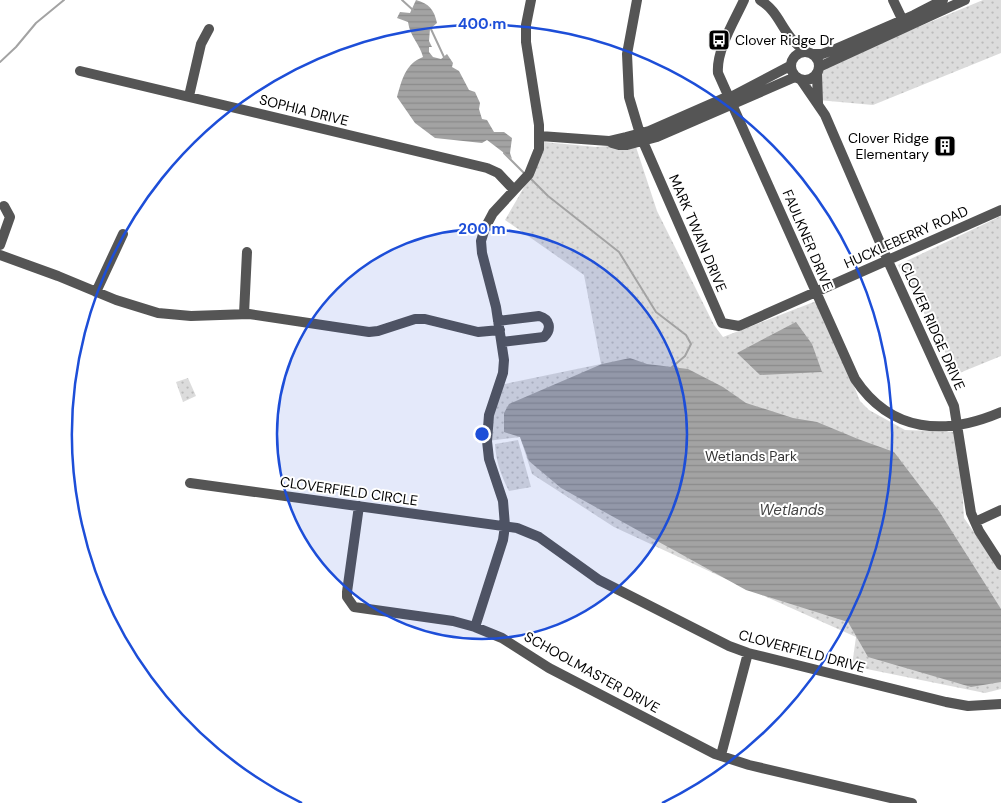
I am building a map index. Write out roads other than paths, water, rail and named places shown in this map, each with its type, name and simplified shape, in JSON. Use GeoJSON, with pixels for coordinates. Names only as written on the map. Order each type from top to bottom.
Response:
{"type":"FeatureCollection","features":[{"type":"Feature","properties":{"kind":"street"},"geometry":{"type":"LineString","coordinates":[[476,627],[503,540],[505,526],[503,501],[489,459],[487,441],[489,415],[503,373],[504,360],[499,325],[482,253],[481,241],[493,213],[529,174],[537,155],[540,136],[526,42],[526,25],[531,0]]}},
{"type":"Feature","properties":{"kind":"street","name":"MARK TWAIN DRIVE"},"geometry":{"type":"LineString","coordinates":[[637,0],[628,46],[627,74],[629,97],[642,138],[722,323],[740,326]]}},
{"type":"Feature","properties":{"kind":"street","name":"FAULKNER DRIVE"},"geometry":{"type":"LineString","coordinates":[[744,0],[718,60],[718,73],[732,100],[815,292],[855,379],[874,404],[885,412],[912,424],[939,427],[958,425],[1001,412]]}},
{"type":"Feature","properties":{"kind":"street"},"geometry":{"type":"LineString","coordinates":[[760,0],[769,6],[790,37],[817,60],[818,71]]}},
{"type":"Feature","properties":{"kind":"street"},"geometry":{"type":"LineString","coordinates":[[893,0],[904,23]]}},
{"type":"Feature","properties":{"kind":"street"},"geometry":{"type":"LineString","coordinates":[[540,136],[609,141],[642,138],[722,99],[732,100],[798,78],[809,80],[818,71],[943,0]]}},
{"type":"Feature","properties":{"kind":"street"},"geometry":{"type":"LineString","coordinates":[[732,100],[791,63],[797,54],[822,54],[965,0]]}},
{"type":"Feature","properties":{"kind":"street"},"geometry":{"type":"LineString","coordinates":[[189,96],[201,44],[209,29]]}},
{"type":"Feature","properties":{"kind":"street"},"geometry":{"type":"LineString","coordinates":[[790,37],[791,63],[798,78]]}},
{"type":"Feature","properties":{"kind":"street","name":"SOPHIA DRIVE"},"geometry":{"type":"LineString","coordinates":[[80,71],[487,168],[498,173],[514,190]]}},
{"type":"Feature","properties":{"kind":"street","name":"CLOVER RIDGE DRIVE"},"geometry":{"type":"LineString","coordinates":[[818,71],[818,104]]}},
{"type":"Feature","properties":{"kind":"street","name":"CLOVER RIDGE DRIVE"},"geometry":{"type":"LineString","coordinates":[[798,78],[825,115],[888,261],[954,406],[971,513],[979,531],[1001,565]]}},
{"type":"Feature","properties":{"kind":"street"},"geometry":{"type":"LineString","coordinates":[[0,245],[10,217],[4,206]]}},
{"type":"Feature","properties":{"kind":"street","name":"HUCKLEBERRY ROAD"},"geometry":{"type":"LineString","coordinates":[[740,326],[1001,210]]}},
{"type":"Feature","properties":{"kind":"street"},"geometry":{"type":"LineString","coordinates":[[96,292],[123,234]]}},
{"type":"Feature","properties":{"kind":"street"},"geometry":{"type":"LineString","coordinates":[[244,314],[247,252]]}},
{"type":"Feature","properties":{"kind":"street"},"geometry":{"type":"LineString","coordinates":[[0,255],[116,300],[158,313],[191,316],[244,314],[369,332],[415,319],[425,319],[478,332],[539,316],[544,317],[548,321],[548,333],[544,337],[502,342]]}},
{"type":"Feature","properties":{"kind":"street","name":"CLOVERFIELD CIRCLE"},"geometry":{"type":"LineString","coordinates":[[190,484],[505,526]]}},
{"type":"Feature","properties":{"kind":"street","name":"SCHOOLMASTER DRIVE"},"geometry":{"type":"LineString","coordinates":[[359,506],[347,592],[350,603],[358,608],[454,621],[476,627],[502,638],[549,668],[709,751],[749,765],[884,800],[912,803]]}},
{"type":"Feature","properties":{"kind":"street"},"geometry":{"type":"LineString","coordinates":[[975,522],[1001,510]]}},
{"type":"Feature","properties":{"kind":"street","name":"CLOVERFIELD DRIVE"},"geometry":{"type":"LineString","coordinates":[[505,526],[517,528],[539,538],[599,580],[711,638],[748,653],[946,702],[968,706],[1001,704]]}},
{"type":"Feature","properties":{"kind":"street"},"geometry":{"type":"LineString","coordinates":[[721,755],[748,653]]}},
{"type":"Feature","properties":{"kind":"water"},"geometry":{"type":"Polygon","coordinates":[[[416,0],[430,8],[437,23],[430,29],[429,41],[432,47],[429,47],[429,52],[433,57],[441,59],[447,54],[453,63],[452,67],[459,71],[469,90],[475,92],[480,103],[479,109],[482,119],[487,120],[494,132],[504,132],[512,138],[510,153],[512,159],[487,140],[482,143],[435,138],[415,123],[397,97],[408,68],[423,57],[408,22],[397,18],[400,12],[410,13],[416,0]]]}},
{"type":"Feature","properties":{"kind":"water"},"geometry":{"type":"Polygon","coordinates":[[[796,322],[812,344],[822,372],[760,375],[737,353],[796,322]]]}},
{"type":"Feature","properties":{"kind":"water","name":"Wetlands"},"geometry":{"type":"Polygon","coordinates":[[[630,358],[647,364],[688,369],[723,387],[746,403],[793,418],[817,422],[894,452],[939,511],[1001,609],[1001,682],[971,687],[868,657],[848,622],[746,590],[561,488],[529,461],[520,437],[504,432],[504,413],[509,404],[602,364],[630,358]]]}},
{"type":"Feature","properties":{"kind":"waterway"},"geometry":{"type":"LineString","coordinates":[[0,62],[16,47],[36,23],[64,0]]}},
{"type":"Feature","properties":{"kind":"waterway"},"geometry":{"type":"LineString","coordinates":[[402,0],[413,10]]}},
{"type":"Feature","properties":{"kind":"waterway"},"geometry":{"type":"LineString","coordinates":[[430,27],[444,57]]}},
{"type":"Feature","properties":{"kind":"waterway"},"geometry":{"type":"LineString","coordinates":[[504,153],[525,174]]}},
{"type":"Feature","properties":{"kind":"waterway"},"geometry":{"type":"LineString","coordinates":[[531,179],[548,196],[619,252],[656,312],[686,335],[691,344],[685,356],[671,368]]}},
{"type":"Feature","properties":{"kind":"place","name":"Clover Ridge Dr"},"geometry":{"type":"Point","coordinates":[719,40]}},
{"type":"Feature","properties":{"kind":"place","name":"Clover Ridge Elementary"},"geometry":{"type":"Point","coordinates":[945,146]}},
{"type":"Feature","properties":{"kind":"park label","name":"Wetlands Park"},"geometry":{"type":"Point","coordinates":[751,456]}}]}
